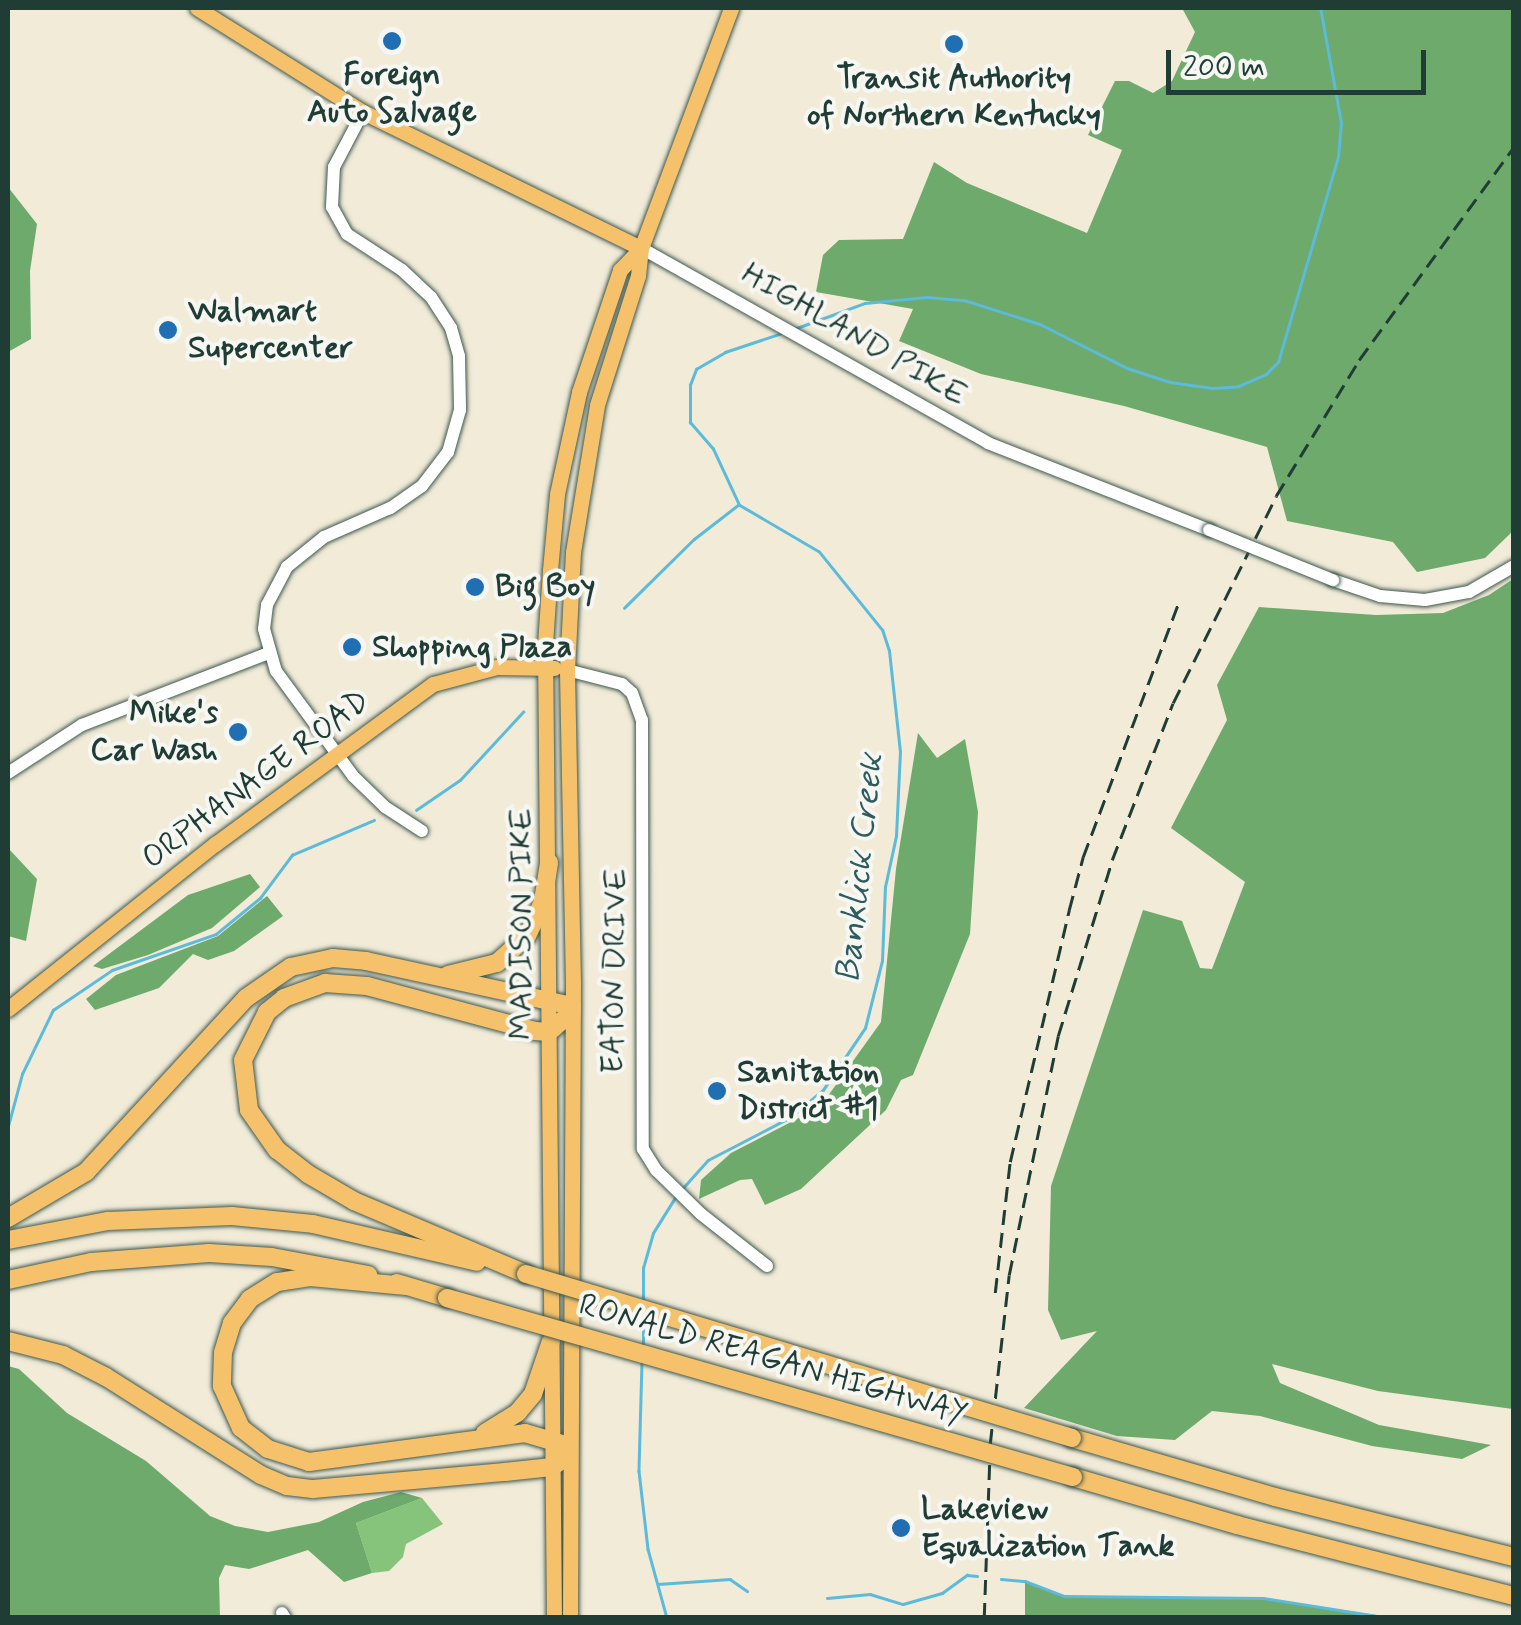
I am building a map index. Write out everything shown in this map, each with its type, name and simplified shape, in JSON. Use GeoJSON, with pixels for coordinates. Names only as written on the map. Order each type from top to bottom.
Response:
{"type":"FeatureCollection","features":[{"type":"Feature","properties":{"kind":"highway"},"geometry":{"type":"LineString","coordinates":[[430,974],[484,969],[514,950],[538,917],[549,862]]}},
{"type":"Feature","properties":{"kind":"highway"},"geometry":{"type":"LineString","coordinates":[[8,1218],[86,1172],[271,977],[333,958],[430,974],[572,1009],[549,1032],[346,982],[325,983],[284,998],[256,1028],[242,1073],[250,1110],[278,1150],[354,1201],[439,1244]]}},
{"type":"Feature","properties":{"kind":"highway"},"geometry":{"type":"LineString","coordinates":[[8,1240],[108,1221],[232,1216],[439,1244]]}},
{"type":"Feature","properties":{"kind":"highway","name":"RONALD REAGAN HIGHWAY"},"geometry":{"type":"LineString","coordinates":[[439,1244],[526,1274],[1072,1438],[1275,1497],[1514,1557]]}},
{"type":"Feature","properties":{"kind":"highway","name":"RONALD REAGAN HIGHWAY"},"geometry":{"type":"LineString","coordinates":[[8,1280],[91,1262],[209,1254],[324,1264],[1237,1526],[1514,1596]]}},
{"type":"Feature","properties":{"kind":"highway"},"geometry":{"type":"LineString","coordinates":[[8,1341],[63,1355],[106,1376],[261,1475],[287,1486],[313,1489],[552,1467],[563,1447],[525,1433],[300,1461],[253,1440],[230,1412],[222,1375],[226,1335],[238,1312],[260,1292],[277,1282],[310,1278],[406,1286]]}},
{"type":"Feature","properties":{"kind":"highway"},"geometry":{"type":"LineString","coordinates":[[458,1442],[497,1428],[518,1412],[542,1376],[551,1340]]}},
{"type":"Feature","properties":{"kind":"main road","name":"HIGHLAND PIKE"},"geometry":{"type":"LineString","coordinates":[[198,8],[363,112],[642,248]]}},
{"type":"Feature","properties":{"kind":"main road","name":"MADISON PIKE"},"geometry":{"type":"LineString","coordinates":[[570,1618],[563,1447],[572,1009],[568,670],[578,504],[597,406],[638,276],[642,248],[731,8]]}},
{"type":"Feature","properties":{"kind":"main road","name":"MADISON PIKE"},"geometry":{"type":"LineString","coordinates":[[563,1447],[551,1340],[546,667],[551,547],[568,437],[620,270],[642,248]]}},
{"type":"Feature","properties":{"kind":"main road","name":"ORPHANAGE ROAD"},"geometry":{"type":"LineString","coordinates":[[8,1010],[338,751],[447,678],[497,667],[568,670]]}},
{"type":"Feature","properties":{"kind":"main road"},"geometry":{"type":"LineString","coordinates":[[552,1467],[554,1618]]}},
{"type":"Feature","properties":{"kind":"street"},"geometry":{"type":"LineString","coordinates":[[363,112],[334,167],[332,208],[347,234],[402,270],[431,297],[452,328],[459,356],[460,410],[448,452],[422,486],[390,508],[324,537],[287,567],[267,605],[264,629],[276,671],[364,789],[422,831]]}},
{"type":"Feature","properties":{"kind":"street","name":"HIGHLAND PIKE"},"geometry":{"type":"LineString","coordinates":[[642,248],[1029,463],[1333,580],[1380,596],[1425,600],[1469,592],[1514,566]]}},
{"type":"Feature","properties":{"kind":"street"},"geometry":{"type":"LineString","coordinates":[[8,773],[82,725],[269,653]]}},
{"type":"Feature","properties":{"kind":"street","name":"EATON DRIVE"},"geometry":{"type":"LineString","coordinates":[[568,670],[622,684],[632,693],[642,720],[643,1149],[656,1170],[701,1214],[767,1266]]}},
{"type":"Feature","properties":{"kind":"green space"},"geometry":{"type":"Polygon","coordinates":[[[1182,8],[1513,8],[1513,531],[1485,558],[1417,572],[1393,542],[1287,521],[1267,447],[1124,406],[981,374],[899,341],[913,309],[816,292],[823,255],[839,240],[903,239],[934,162],[967,183],[1087,233],[1122,150],[1088,135],[1115,81],[1129,81],[1153,93],[1172,81],[1195,32],[1182,8]]]}},
{"type":"Feature","properties":{"kind":"green space"},"geometry":{"type":"Polygon","coordinates":[[[8,187],[37,224],[30,271],[31,339],[8,352],[8,187]]]}},
{"type":"Feature","properties":{"kind":"green space"},"geometry":{"type":"Polygon","coordinates":[[[1513,579],[1513,1409],[1378,1391],[1272,1364],[1280,1383],[1379,1425],[1491,1445],[1462,1459],[1372,1446],[1260,1416],[1212,1411],[1175,1440],[1117,1436],[1024,1408],[1097,1331],[1061,1340],[1048,1310],[1051,1186],[1143,910],[1182,921],[1200,968],[1212,969],[1245,882],[1171,828],[1227,720],[1217,685],[1259,607],[1376,615],[1443,613],[1489,595],[1513,579]]]}},
{"type":"Feature","properties":{"kind":"green space"},"geometry":{"type":"Polygon","coordinates":[[[918,733],[937,758],[965,739],[978,812],[970,934],[913,1075],[901,1080],[886,1110],[801,1189],[765,1205],[752,1179],[740,1180],[699,1199],[701,1180],[731,1153],[820,1107],[881,1022],[896,869],[918,733]]]}},
{"type":"Feature","properties":{"kind":"green space"},"geometry":{"type":"Polygon","coordinates":[[[8,848],[37,879],[26,941],[8,936],[8,848]]]}},
{"type":"Feature","properties":{"kind":"green space"},"geometry":{"type":"Polygon","coordinates":[[[250,874],[260,887],[212,928],[148,955],[102,969],[93,966],[188,895],[250,874]]]}},
{"type":"Feature","properties":{"kind":"green space"},"geometry":{"type":"Polygon","coordinates":[[[267,896],[283,916],[234,951],[208,960],[193,954],[159,988],[95,1010],[86,999],[116,975],[218,936],[267,896]]]}},
{"type":"Feature","properties":{"kind":"green space"},"geometry":{"type":"Polygon","coordinates":[[[8,1366],[19,1369],[67,1413],[146,1461],[210,1516],[235,1526],[268,1532],[319,1522],[363,1502],[401,1492],[422,1498],[356,1523],[372,1573],[344,1582],[308,1550],[249,1569],[225,1565],[219,1578],[220,1617],[8,1617],[8,1366]]]}},
{"type":"Feature","properties":{"kind":"green space"},"geometry":{"type":"Polygon","coordinates":[[[422,1498],[443,1524],[406,1544],[403,1557],[389,1571],[372,1573],[356,1523],[422,1498]]]}},
{"type":"Feature","properties":{"kind":"green space"},"geometry":{"type":"Polygon","coordinates":[[[1025,1581],[1064,1596],[1263,1598],[1389,1617],[1025,1617],[1025,1581]]]}},
{"type":"Feature","properties":{"kind":"waterway","name":"Banklick Creek"},"geometry":{"type":"LineString","coordinates":[[794,329],[865,303],[927,297],[964,300],[1040,324],[1127,368],[1170,382],[1213,388],[1239,386],[1266,374],[1278,362],[1338,157],[1341,123],[1320,8]]}},
{"type":"Feature","properties":{"kind":"waterway","name":"Banklick Creek"},"geometry":{"type":"LineString","coordinates":[[681,1190],[708,1160],[791,1117],[823,1090],[865,1028],[882,961],[885,887],[896,836],[900,752],[889,651],[882,630],[819,552],[739,505],[713,449],[690,423],[690,385],[696,369],[725,352],[782,333]]}},
{"type":"Feature","properties":{"kind":"waterway"},"geometry":{"type":"LineString","coordinates":[[624,608],[694,539],[738,505]]}},
{"type":"Feature","properties":{"kind":"waterway"},"geometry":{"type":"LineString","coordinates":[[416,810],[460,780],[523,712]]}},
{"type":"Feature","properties":{"kind":"waterway"},"geometry":{"type":"LineString","coordinates":[[8,1126],[22,1074],[53,1010],[112,970],[216,934],[260,898],[292,855],[374,820]]}},
{"type":"Feature","properties":{"kind":"waterway","name":"Banklick Creek"},"geometry":{"type":"LineString","coordinates":[[643,1299],[643,1268],[653,1233],[676,1196]]}},
{"type":"Feature","properties":{"kind":"waterway","name":"Banklick Creek"},"geometry":{"type":"LineString","coordinates":[[643,1317],[643,1344]]}},
{"type":"Feature","properties":{"kind":"waterway","name":"Banklick Creek"},"geometry":{"type":"LineString","coordinates":[[642,1362],[639,1471],[648,1549],[667,1618]]}},
{"type":"Feature","properties":{"kind":"waterway"},"geometry":{"type":"LineString","coordinates":[[827,1598],[870,1594],[903,1604],[942,1593],[967,1575],[977,1576]]}},
{"type":"Feature","properties":{"kind":"waterway"},"geometry":{"type":"LineString","coordinates":[[658,1584],[730,1579],[747,1591]]}},
{"type":"Feature","properties":{"kind":"waterway"},"geometry":{"type":"LineString","coordinates":[[1001,1579],[1025,1581],[1064,1596],[1263,1598],[1389,1618]]}},
{"type":"Feature","properties":{"kind":"railway"},"geometry":{"type":"LineString","coordinates":[[984,1618],[990,1444],[1009,1275],[1058,1036],[1112,860],[1173,703],[1276,496],[1359,360],[1514,147]]}},
{"type":"Feature","properties":{"kind":"railway"},"geometry":{"type":"LineString","coordinates":[[995,1293],[1010,1162],[1083,857],[1179,601]]}},
{"type":"Feature","properties":{"kind":"place","name":"Foreign Auto Salvage"},"geometry":{"type":"Point","coordinates":[392,41]}},
{"type":"Feature","properties":{"kind":"place","name":"Transit Authority of Northern Kentucky"},"geometry":{"type":"Point","coordinates":[954,44]}},
{"type":"Feature","properties":{"kind":"place","name":"Walmart Supercenter"},"geometry":{"type":"Point","coordinates":[168,330]}},
{"type":"Feature","properties":{"kind":"place","name":"Big Boy"},"geometry":{"type":"Point","coordinates":[475,587]}},
{"type":"Feature","properties":{"kind":"place","name":"Shopping Plaza"},"geometry":{"type":"Point","coordinates":[352,647]}},
{"type":"Feature","properties":{"kind":"place","name":"Mike's Car Wash"},"geometry":{"type":"Point","coordinates":[238,732]}},
{"type":"Feature","properties":{"kind":"place","name":"Sanitation District #1"},"geometry":{"type":"Point","coordinates":[717,1091]}},
{"type":"Feature","properties":{"kind":"place","name":"Lakeview Equalization Tank"},"geometry":{"type":"Point","coordinates":[901,1528]}}]}
